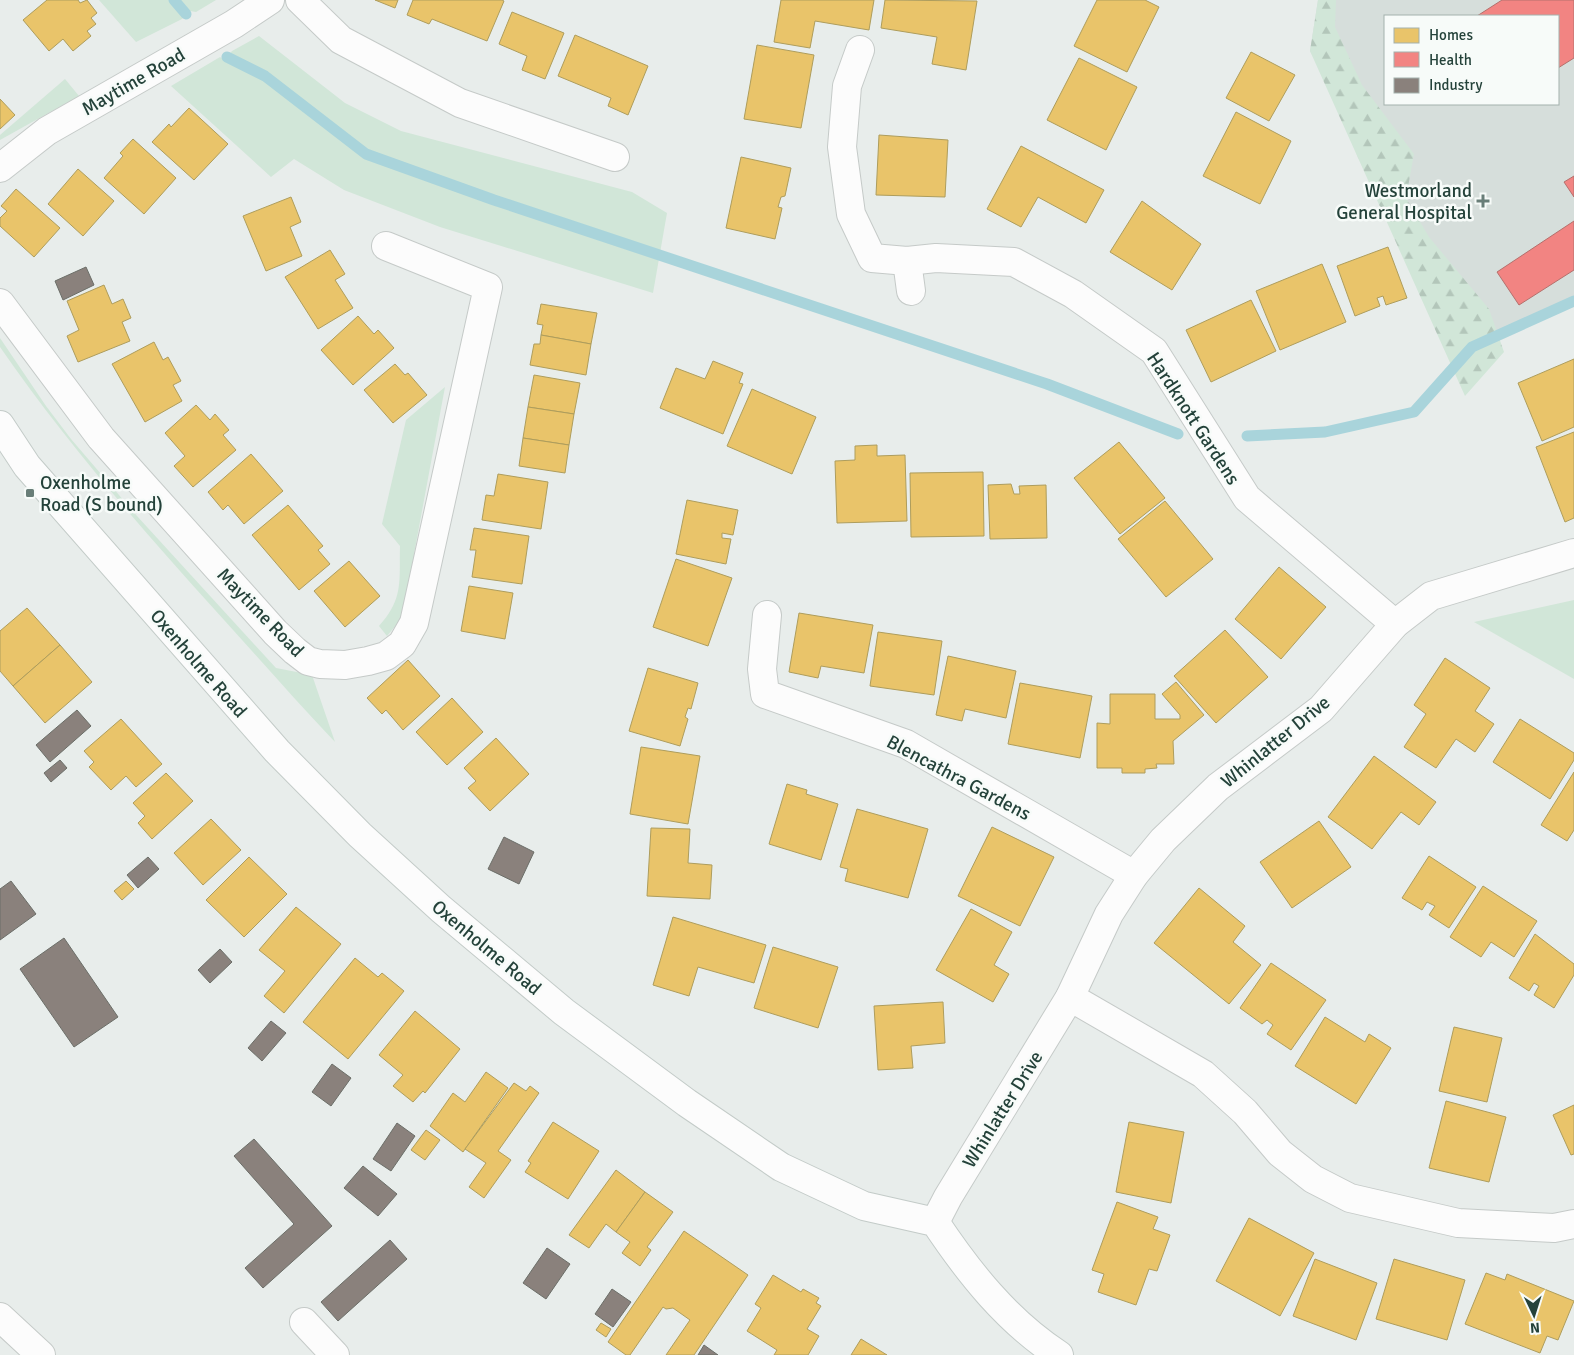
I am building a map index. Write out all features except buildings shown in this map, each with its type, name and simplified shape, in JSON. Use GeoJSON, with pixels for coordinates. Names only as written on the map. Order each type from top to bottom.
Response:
{"type":"FeatureCollection","features":[{"type":"Feature","properties":{"kind":"street","name":"Maytime Road"},"geometry":{"type":"LineString","coordinates":[[0,168],[47,131],[234,24],[270,0]]}},
{"type":"Feature","properties":{"kind":"street"},"geometry":{"type":"LineString","coordinates":[[300,0],[341,40],[460,103],[615,157]]}},
{"type":"Feature","properties":{"kind":"street","name":"Hardknott Gardens"},"geometry":{"type":"LineString","coordinates":[[860,50],[847,86],[842,147],[851,214],[872,258],[906,261],[936,258],[1014,262],[1073,294],[1154,351],[1247,498],[1395,624]]}},
{"type":"Feature","properties":{"kind":"street","name":"Maytime Road"},"geometry":{"type":"LineString","coordinates":[[0,303],[101,438],[274,632],[308,661],[320,664],[345,665],[386,656],[402,644],[414,623],[488,287],[386,246]]}},
{"type":"Feature","properties":{"kind":"street"},"geometry":{"type":"LineString","coordinates":[[906,261],[911,291]]}},
{"type":"Feature","properties":{"kind":"street","name":"Oxenholme Road"},"geometry":{"type":"LineString","coordinates":[[0,425],[27,466],[277,751],[360,835],[448,915],[564,1012],[687,1103],[781,1167],[864,1206],[935,1222]]}},
{"type":"Feature","properties":{"kind":"street","name":"Whinlatter Drive"},"geometry":{"type":"LineString","coordinates":[[935,1222],[948,1197],[1070,997],[1109,914],[1134,875],[1164,840],[1218,787],[1322,709],[1395,624],[1431,596],[1574,553]]}},
{"type":"Feature","properties":{"kind":"street","name":"Blencathra Gardens"},"geometry":{"type":"LineString","coordinates":[[767,615],[762,669],[765,694],[906,744],[1134,875]]}},
{"type":"Feature","properties":{"kind":"street"},"geometry":{"type":"LineString","coordinates":[[1070,997],[1203,1074],[1245,1112],[1280,1153],[1313,1179],[1350,1198],[1458,1223],[1554,1228],[1574,1224]]}},
{"type":"Feature","properties":{"kind":"street"},"geometry":{"type":"LineString","coordinates":[[935,1222],[959,1259],[983,1288],[1015,1319],[1059,1355]]}},
{"type":"Feature","properties":{"kind":"street"},"geometry":{"type":"LineString","coordinates":[[0,1317],[41,1355]]}},
{"type":"Feature","properties":{"kind":"street"},"geometry":{"type":"LineString","coordinates":[[304,1322],[334,1355]]}},
{"type":"Feature","properties":{"kind":"shaded area","name":"Westmorland General Hospital"},"geometry":{"type":"Polygon","coordinates":[[[1318,0],[1574,0],[1574,299],[1472,347],[1310,51],[1318,0]]]}},
{"type":"Feature","properties":{"kind":"green space"},"geometry":{"type":"Polygon","coordinates":[[[99,0],[216,0],[196,12],[190,11],[182,19],[136,42],[99,0]]]}},
{"type":"Feature","properties":{"kind":"green space"},"geometry":{"type":"Polygon","coordinates":[[[1318,0],[1336,0],[1335,27],[1362,85],[1414,154],[1406,198],[1429,237],[1489,309],[1504,352],[1465,396],[1310,51],[1318,0]]]}},
{"type":"Feature","properties":{"kind":"green space"},"geometry":{"type":"Polygon","coordinates":[[[259,36],[345,103],[401,131],[632,192],[667,213],[653,293],[440,227],[344,190],[294,159],[271,177],[171,86],[220,57],[224,60],[232,51],[259,36]]]}},
{"type":"Feature","properties":{"kind":"green space"},"geometry":{"type":"Polygon","coordinates":[[[65,79],[79,96],[0,140],[0,135],[65,79]]]}},
{"type":"Feature","properties":{"kind":"green space"},"geometry":{"type":"Polygon","coordinates":[[[0,338],[71,439],[137,516],[276,668],[312,675],[335,742],[103,482],[25,382],[0,347],[0,338]]]}},
{"type":"Feature","properties":{"kind":"green space"},"geometry":{"type":"Polygon","coordinates":[[[445,387],[414,554],[414,592],[406,613],[387,636],[379,626],[393,607],[396,598],[400,579],[400,546],[382,524],[406,420],[445,387]]]}},
{"type":"Feature","properties":{"kind":"green space"},"geometry":{"type":"Polygon","coordinates":[[[1574,600],[1574,679],[1474,622],[1574,600]]]}},
{"type":"Feature","properties":{"kind":"waterway"},"geometry":{"type":"LineString","coordinates":[[174,0],[186,14]]}},
{"type":"Feature","properties":{"kind":"waterway"},"geometry":{"type":"LineString","coordinates":[[227,57],[265,76],[366,154],[494,200],[1047,384],[1178,434]]}},
{"type":"Feature","properties":{"kind":"waterway"},"geometry":{"type":"LineString","coordinates":[[1247,436],[1325,432],[1414,412],[1472,347],[1574,301]]}},
{"type":"Feature","properties":{"kind":"place","name":"Westmorland General Hospital"},"geometry":{"type":"Point","coordinates":[1483,201]}},
{"type":"Feature","properties":{"kind":"place","name":"Oxenholme Road (S bound)"},"geometry":{"type":"Point","coordinates":[30,493]}}]}
